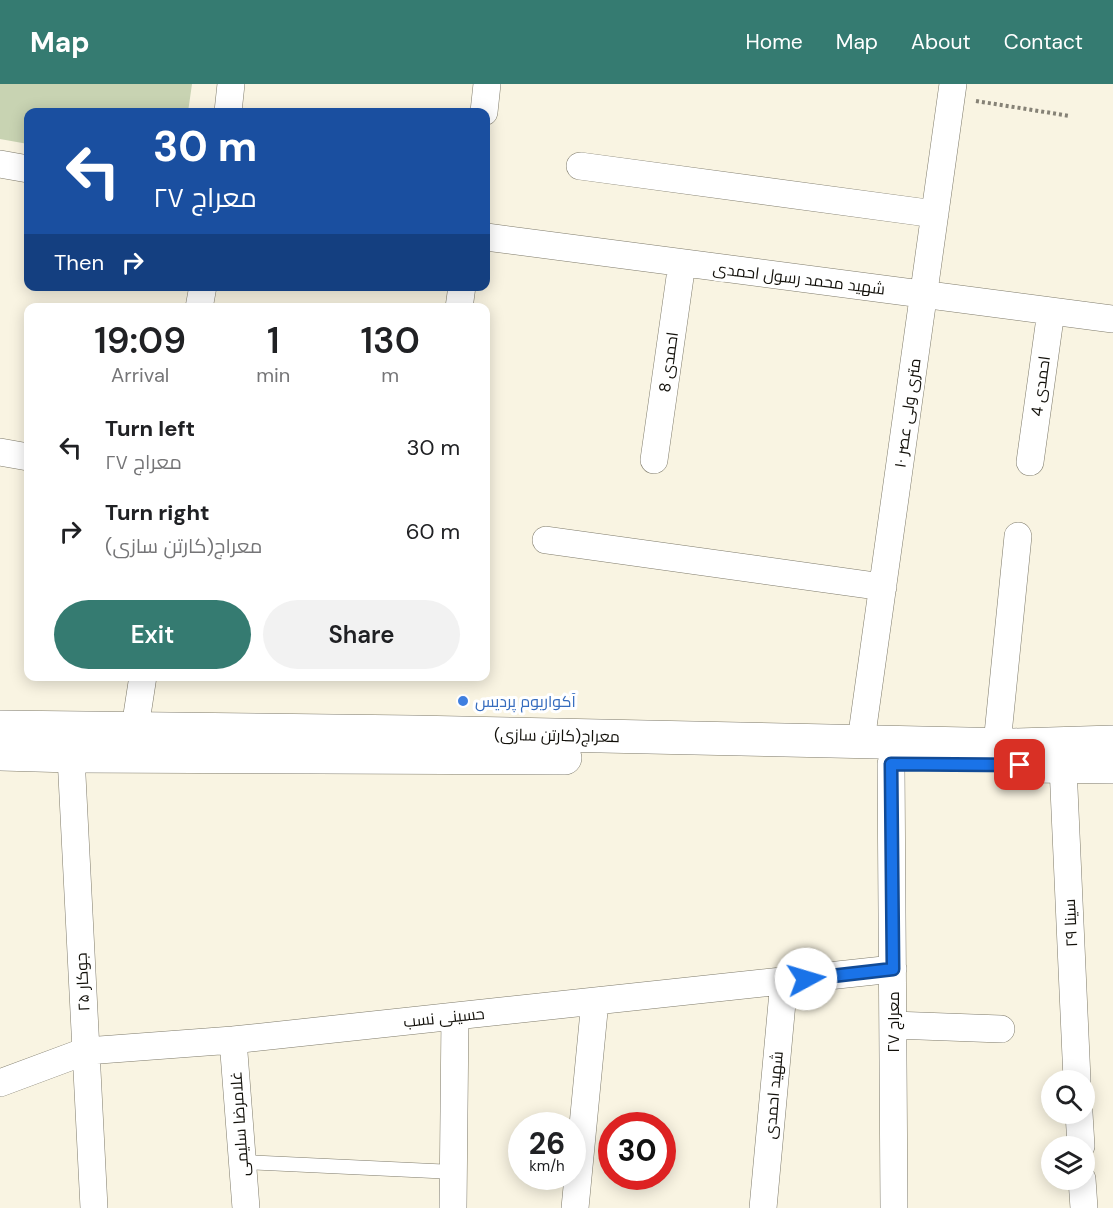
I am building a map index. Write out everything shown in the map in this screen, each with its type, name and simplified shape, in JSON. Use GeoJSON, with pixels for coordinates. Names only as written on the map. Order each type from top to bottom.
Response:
{"type":"FeatureCollection","features":[{"type":"Feature","properties":{"kind":"street"},"geometry":{"type":"LineString","coordinates":[[228,108],[231,84]]}},
{"type":"Feature","properties":{"kind":"street"},"geometry":{"type":"LineString","coordinates":[[484,108],[487,84]]}},
{"type":"Feature","properties":{"kind":"street","name":"۱۰ متری ولی عصر"},"geometry":{"type":"LineString","coordinates":[[861,741],[952,91]]}},
{"type":"Feature","properties":{"kind":"street"},"geometry":{"type":"LineString","coordinates":[[0,164],[24,168]]}},
{"type":"Feature","properties":{"kind":"street"},"geometry":{"type":"LineString","coordinates":[[580,166],[935,214]]}},
{"type":"Feature","properties":{"kind":"street","name":"شهید محمد رسول احمدی"},"geometry":{"type":"LineString","coordinates":[[490,238],[1113,318]]}},
{"type":"Feature","properties":{"kind":"street","name":"احمدی 8"},"geometry":{"type":"LineString","coordinates":[[654,460],[682,263]]}},
{"type":"Feature","properties":{"kind":"street","name":"احمدی 4"},"geometry":{"type":"LineString","coordinates":[[1030,462],[1051,311]]}},
{"type":"Feature","properties":{"kind":"street"},"geometry":{"type":"LineString","coordinates":[[0,452],[24,456]]}},
{"type":"Feature","properties":{"kind":"street"},"geometry":{"type":"LineString","coordinates":[[997,744],[1018,536]]}},
{"type":"Feature","properties":{"kind":"street"},"geometry":{"type":"LineString","coordinates":[[546,540],[883,587]]}},
{"type":"Feature","properties":{"kind":"street"},"geometry":{"type":"LineString","coordinates":[[135,728],[142,681]]}},
{"type":"Feature","properties":{"kind":"street","name":"معراج(کارتن سازی)"},"geometry":{"type":"LineString","coordinates":[[0,727],[997,744],[1113,742]]}},
{"type":"Feature","properties":{"kind":"street","name":"معراج(کارتن سازی)"},"geometry":{"type":"LineString","coordinates":[[0,754],[660,759],[1113,767]]}},
{"type":"Feature","properties":{"kind":"street","name":"جوکار ۲۵"},"geometry":{"type":"LineString","coordinates":[[71,756],[94,1208]]}},
{"type":"Feature","properties":{"kind":"street","name":"معراج ۲۷"},"geometry":{"type":"LineString","coordinates":[[891,764],[894,1208]]}},
{"type":"Feature","properties":{"kind":"street","name":"۲۹ سینا"},"geometry":{"type":"LineString","coordinates":[[1062,766],[1077,1070]]}},
{"type":"Feature","properties":{"kind":"street","name":"حسینی نسب"},"geometry":{"type":"LineString","coordinates":[[0,1083],[86,1051],[233,1040],[893,969]]}},
{"type":"Feature","properties":{"kind":"street","name":"شهید احمدی"},"geometry":{"type":"LineString","coordinates":[[763,1208],[784,981]]}},
{"type":"Feature","properties":{"kind":"street"},"geometry":{"type":"LineString","coordinates":[[575,1208],[595,1001]]}},
{"type":"Feature","properties":{"kind":"street"},"geometry":{"type":"LineString","coordinates":[[453,1208],[455,1016]]}},
{"type":"Feature","properties":{"kind":"street"},"geometry":{"type":"LineString","coordinates":[[893,1025],[1001,1029]]}},
{"type":"Feature","properties":{"kind":"street","name":"غلامرضا سلیمی"},"geometry":{"type":"LineString","coordinates":[[233,1040],[246,1208]]}},
{"type":"Feature","properties":{"kind":"street"},"geometry":{"type":"LineString","coordinates":[[1083,1190],[1084,1208]]}},
{"type":"Feature","properties":{"kind":"lane"},"geometry":{"type":"LineString","coordinates":[[242,1162],[454,1172]]}},
{"type":"Feature","properties":{"kind":"path"},"geometry":{"type":"LineString","coordinates":[[952,91],[1071,116]]}},
{"type":"Feature","properties":{"kind":"green space"},"geometry":{"type":"Polygon","coordinates":[[[0,84],[192,84],[189,108],[24,108],[24,143],[0,139],[0,84]]]}},
{"type":"Feature","properties":{"kind":"place","name":"آکواریوم پردیس"},"geometry":{"type":"Point","coordinates":[463,701]}},
{"type":"Feature","properties":{"kind":"route"},"geometry":{"type":"LineString","coordinates":[[806,979],[893,969],[891,764],[1020,765]]}}]}
